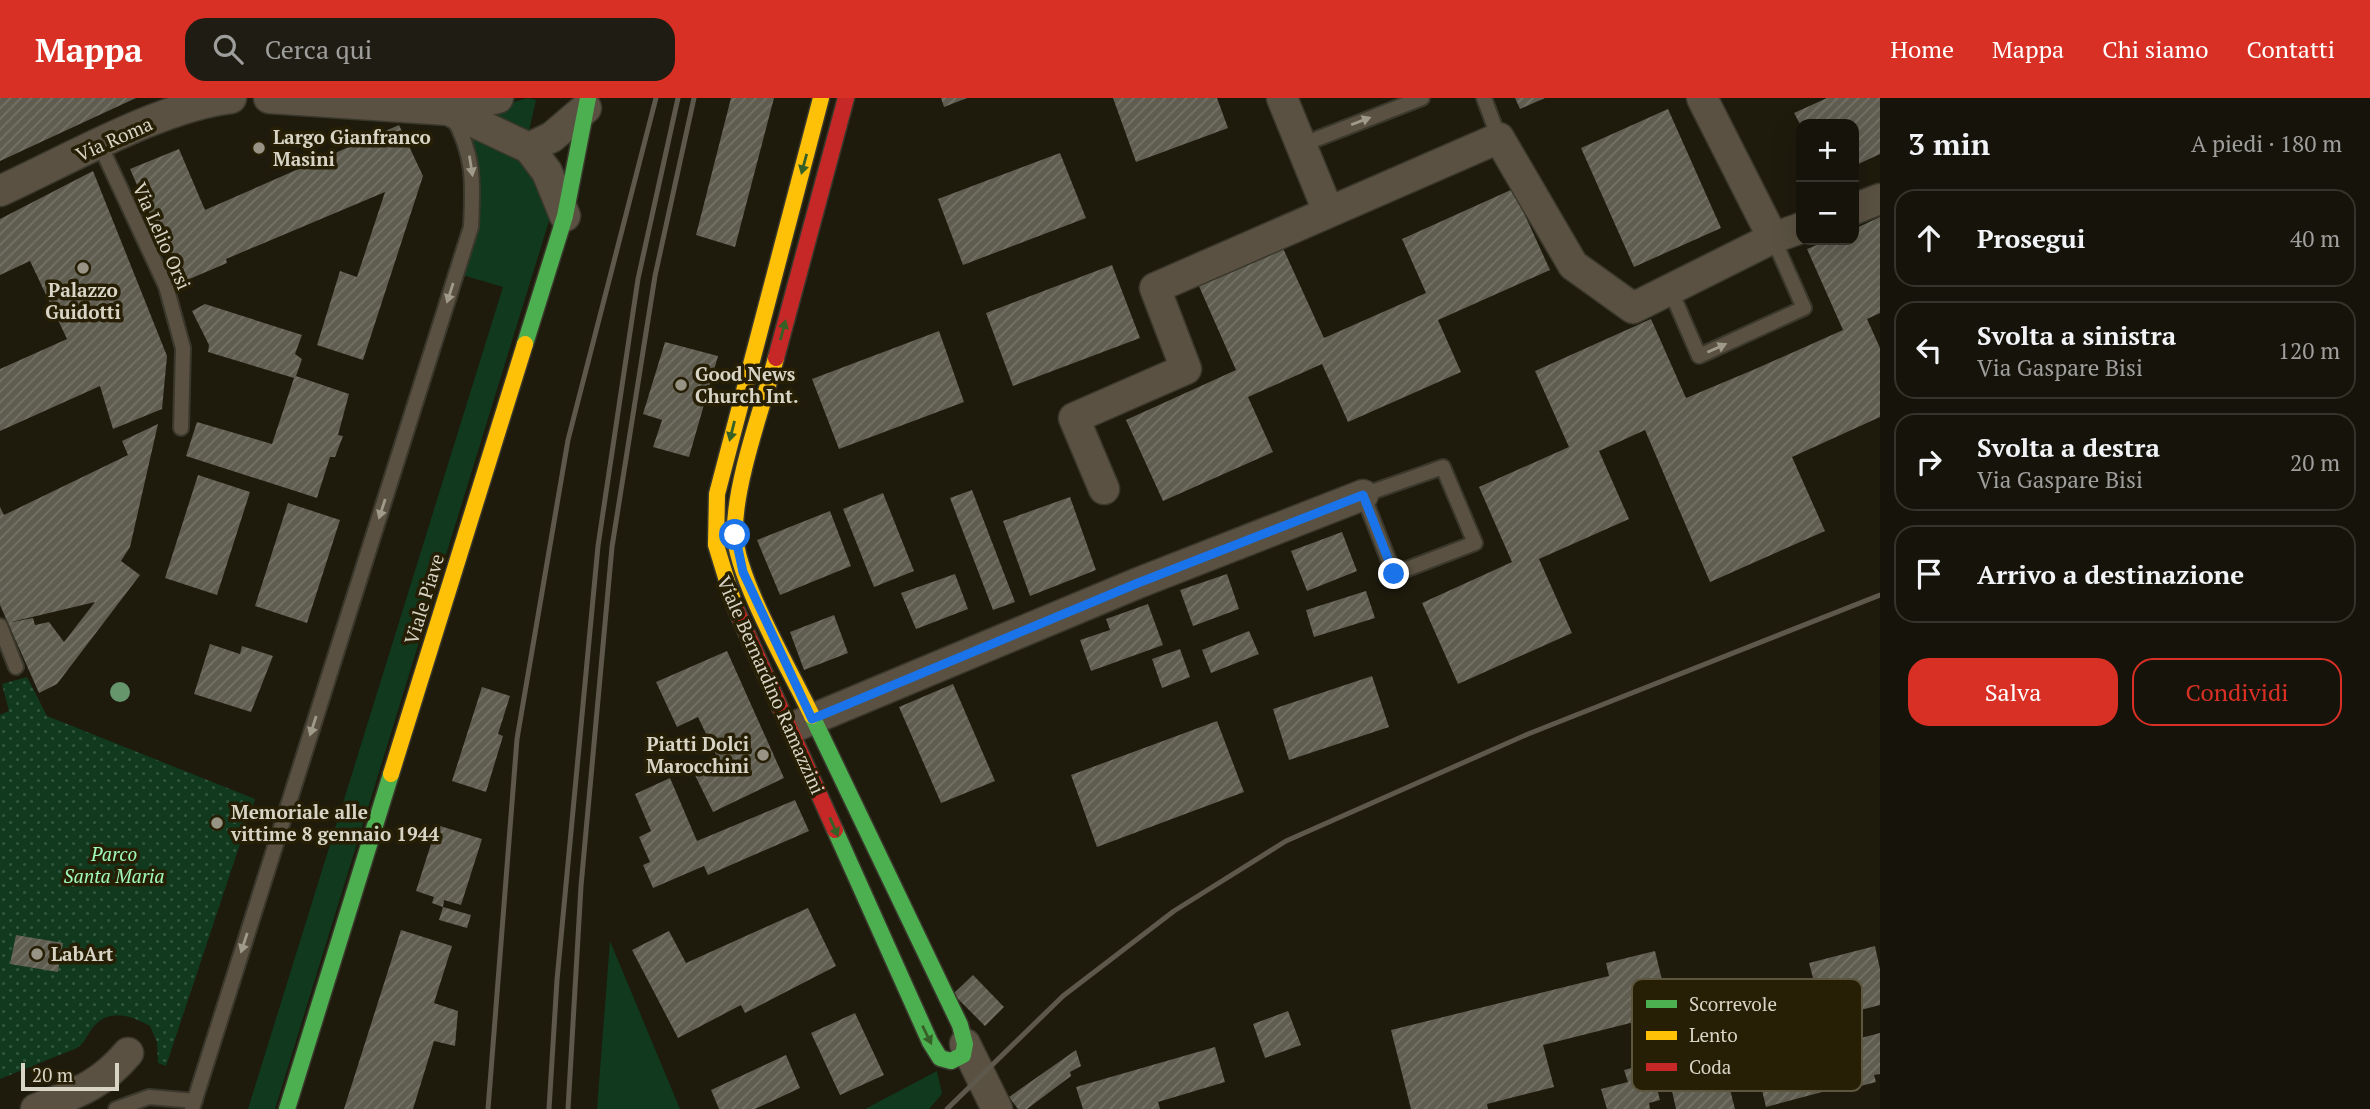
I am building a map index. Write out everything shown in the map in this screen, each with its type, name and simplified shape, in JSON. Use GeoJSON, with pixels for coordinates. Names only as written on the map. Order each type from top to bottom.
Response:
{"type":"FeatureCollection","features":[{"type":"Feature","properties":{"kind":"street","name":"Via Roma"},"geometry":{"type":"LineString","coordinates":[[0,191],[167,115],[210,100],[231,98]]}},
{"type":"Feature","properties":{"kind":"street"},"geometry":{"type":"LineString","coordinates":[[269,98],[448,110],[498,98]]}},
{"type":"Feature","properties":{"kind":"street","name":"Viale Bernardino Ramazzini"},"geometry":{"type":"LineString","coordinates":[[821,98],[747,373],[713,516],[713,535],[721,574],[960,1026],[965,1044],[998,1109]]}},
{"type":"Feature","properties":{"kind":"street","name":"Viale Bernardino Ramazzini"},"geometry":{"type":"LineString","coordinates":[[846,98],[736,514],[735,535],[743,572],[801,724],[930,1042],[940,1058],[951,1061],[963,1055],[965,1044]]}},
{"type":"Feature","properties":{"kind":"street"},"geometry":{"type":"LineString","coordinates":[[1282,98],[1328,211]]}},
{"type":"Feature","properties":{"kind":"street"},"geometry":{"type":"LineString","coordinates":[[1702,98],[1773,238]]}},
{"type":"Feature","properties":{"kind":"street"},"geometry":{"type":"LineString","coordinates":[[529,148],[552,137],[587,103]]}},
{"type":"Feature","properties":{"kind":"street","name":"Viale Piave"},"geometry":{"type":"LineString","coordinates":[[287,1109],[565,216],[587,103]]}},
{"type":"Feature","properties":{"kind":"street"},"geometry":{"type":"LineString","coordinates":[[448,110],[529,148],[547,172],[565,216]]}},
{"type":"Feature","properties":{"kind":"street"},"geometry":{"type":"LineString","coordinates":[[1104,489],[1074,418],[1186,369],[1155,288],[1499,138],[1573,265],[1633,308],[1773,238],[1796,230]]}},
{"type":"Feature","properties":{"kind":"street"},"geometry":{"type":"LineString","coordinates":[[1859,207],[1880,199]]}},
{"type":"Feature","properties":{"kind":"street"},"geometry":{"type":"LineString","coordinates":[[801,724],[1138,583],[1363,495]]}},
{"type":"Feature","properties":{"kind":"street"},"geometry":{"type":"LineString","coordinates":[[36,1109],[83,1100],[128,1052]]}},
{"type":"Feature","properties":{"kind":"lane"},"geometry":{"type":"LineString","coordinates":[[1301,145],[1422,98]]}},
{"type":"Feature","properties":{"kind":"lane"},"geometry":{"type":"LineString","coordinates":[[1484,98],[1499,138]]}},
{"type":"Feature","properties":{"kind":"lane"},"geometry":{"type":"LineString","coordinates":[[116,1109],[149,1097],[193,1105],[471,228],[473,171],[465,139],[448,110]]}},
{"type":"Feature","properties":{"kind":"lane","name":"Via Lelio Orsi"},"geometry":{"type":"LineString","coordinates":[[100,145],[166,286],[183,348],[181,428]]}},
{"type":"Feature","properties":{"kind":"lane"},"geometry":{"type":"LineString","coordinates":[[1670,289],[1699,356],[1804,308],[1773,238]]}},
{"type":"Feature","properties":{"kind":"lane"},"geometry":{"type":"LineString","coordinates":[[1443,467],[1475,543],[1394,574],[1363,495],[1443,467]]}},
{"type":"Feature","properties":{"kind":"lane"},"geometry":{"type":"LineString","coordinates":[[0,626],[16,667]]}},
{"type":"Feature","properties":{"kind":"green space"},"geometry":{"type":"Polygon","coordinates":[[[528,98],[536,100],[527,140],[480,112],[528,98]]]}},
{"type":"Feature","properties":{"kind":"green space"},"geometry":{"type":"Polygon","coordinates":[[[465,130],[521,150],[553,208],[275,1109],[248,1109],[503,287],[459,274],[474,227],[465,130]]]}},
{"type":"Feature","properties":{"kind":"green space","name":"Parco Santa Maria"},"geometry":{"type":"Polygon","coordinates":[[[27,677],[47,716],[255,799],[166,1066],[158,1063],[157,1042],[150,1026],[136,1019],[114,1015],[100,1020],[77,1048],[0,1079],[0,715],[9,711],[2,684],[27,677]]]}},
{"type":"Feature","properties":{"kind":"green space"},"geometry":{"type":"Polygon","coordinates":[[[610,941],[680,1109],[597,1109],[610,941]]]}},
{"type":"Feature","properties":{"kind":"green space"},"geometry":{"type":"Polygon","coordinates":[[[937,1071],[942,1094],[929,1109],[865,1109],[937,1071]]]}},
{"type":"Feature","properties":{"kind":"building"},"geometry":{"type":"Polygon","coordinates":[[[0,98],[136,98],[0,161],[0,98]]]}},
{"type":"Feature","properties":{"kind":"building"},"geometry":{"type":"Polygon","coordinates":[[[731,98],[774,98],[735,247],[696,235],[731,98]]]}},
{"type":"Feature","properties":{"kind":"building"},"geometry":{"type":"Polygon","coordinates":[[[941,98],[967,98],[944,107],[941,98]]]}},
{"type":"Feature","properties":{"kind":"building"},"geometry":{"type":"Polygon","coordinates":[[[1113,98],[1217,98],[1228,128],[1136,162],[1113,98]]]}},
{"type":"Feature","properties":{"kind":"building"},"geometry":{"type":"Polygon","coordinates":[[[1515,98],[1545,98],[1520,109],[1515,98]]]}},
{"type":"Feature","properties":{"kind":"building"},"geometry":{"type":"Polygon","coordinates":[[[1827,98],[1880,98],[1880,154],[1859,164],[1859,119],[1797,119],[1794,113],[1827,98]]]}},
{"type":"Feature","properties":{"kind":"building"},"geometry":{"type":"Polygon","coordinates":[[[1668,109],[1721,228],[1634,267],[1581,148],[1668,109]]]}},
{"type":"Feature","properties":{"kind":"building"},"geometry":{"type":"Polygon","coordinates":[[[399,125],[423,176],[363,360],[317,345],[340,271],[357,277],[385,192],[226,259],[227,263],[180,283],[130,169],[179,149],[205,210],[399,125]]]}},
{"type":"Feature","properties":{"kind":"building"},"geometry":{"type":"Polygon","coordinates":[[[1060,153],[1086,218],[963,265],[938,199],[1060,153]]]}},
{"type":"Feature","properties":{"kind":"building"},"geometry":{"type":"Polygon","coordinates":[[[93,171],[167,356],[162,409],[113,429],[100,386],[0,431],[0,369],[67,339],[30,261],[0,275],[0,219],[93,171]]]}},
{"type":"Feature","properties":{"kind":"building"},"geometry":{"type":"Polygon","coordinates":[[[1513,189],[1550,270],[1438,320],[1461,372],[1348,422],[1322,364],[1248,397],[1273,452],[1163,501],[1126,420],[1236,370],[1198,284],[1282,246],[1324,338],[1426,293],[1402,239],[1513,189]]]}},
{"type":"Feature","properties":{"kind":"building"},"geometry":{"type":"Polygon","coordinates":[[[1880,217],[1880,313],[1867,319],[1880,348],[1880,417],[1792,457],[1825,531],[1710,582],[1645,430],[1599,451],[1629,519],[1539,559],[1572,633],[1458,684],[1422,603],[1512,562],[1479,487],[1569,447],[1535,371],[1651,319],[1686,398],[1843,330],[1807,249],[1817,245],[1859,245],[1859,227],[1880,217]]]}},
{"type":"Feature","properties":{"kind":"building"},"geometry":{"type":"Polygon","coordinates":[[[1112,265],[1140,338],[1013,386],[986,313],[1112,265]]]}},
{"type":"Feature","properties":{"kind":"building"},"geometry":{"type":"Polygon","coordinates":[[[205,304],[302,335],[295,354],[302,359],[296,376],[349,394],[338,435],[343,436],[335,457],[330,457],[317,498],[186,456],[197,422],[272,444],[294,378],[208,352],[209,345],[192,311],[205,304]]]}},
{"type":"Feature","properties":{"kind":"building"},"geometry":{"type":"Polygon","coordinates":[[[939,331],[964,402],[839,449],[812,379],[939,331]]]}},
{"type":"Feature","properties":{"kind":"building","name":"Good News Church Int."},"geometry":{"type":"Polygon","coordinates":[[[665,342],[718,356],[689,457],[653,447],[662,420],[643,414],[665,342]]]}},
{"type":"Feature","properties":{"kind":"building"},"geometry":{"type":"Polygon","coordinates":[[[158,424],[130,547],[121,561],[140,575],[57,684],[39,693],[0,605],[0,507],[4,515],[128,455],[122,441],[158,424]],[[95,602],[8,623],[33,618],[35,625],[49,622],[64,642],[95,602]]]}},
{"type":"Feature","properties":{"kind":"building"},"geometry":{"type":"Polygon","coordinates":[[[198,475],[250,492],[217,595],[165,578],[198,475]]]}},
{"type":"Feature","properties":{"kind":"building"},"geometry":{"type":"Polygon","coordinates":[[[972,490],[1015,602],[993,610],[950,498],[972,490]]]}},
{"type":"Feature","properties":{"kind":"building"},"geometry":{"type":"Polygon","coordinates":[[[883,493],[914,571],[874,587],[843,509],[883,493]]]}},
{"type":"Feature","properties":{"kind":"building"},"geometry":{"type":"Polygon","coordinates":[[[1070,497],[1096,570],[1030,596],[1003,521],[1070,497]]]}},
{"type":"Feature","properties":{"kind":"building"},"geometry":{"type":"Polygon","coordinates":[[[288,503],[340,520],[307,623],[255,606],[288,503]]]}},
{"type":"Feature","properties":{"kind":"building"},"geometry":{"type":"Polygon","coordinates":[[[830,511],[851,566],[780,595],[757,540],[830,511]]]}},
{"type":"Feature","properties":{"kind":"building"},"geometry":{"type":"Polygon","coordinates":[[[1342,532],[1357,571],[1307,591],[1291,551],[1342,532]]]}},
{"type":"Feature","properties":{"kind":"building"},"geometry":{"type":"Polygon","coordinates":[[[955,574],[968,609],[916,629],[901,593],[955,574]]]}},
{"type":"Feature","properties":{"kind":"building"},"geometry":{"type":"Polygon","coordinates":[[[1227,574],[1239,609],[1193,626],[1180,590],[1227,574]]]}},
{"type":"Feature","properties":{"kind":"building"},"geometry":{"type":"Polygon","coordinates":[[[1366,591],[1375,618],[1314,637],[1306,610],[1366,591]]]}},
{"type":"Feature","properties":{"kind":"building"},"geometry":{"type":"Polygon","coordinates":[[[1148,604],[1163,645],[1091,671],[1080,640],[1110,630],[1106,619],[1148,604]]]}},
{"type":"Feature","properties":{"kind":"building"},"geometry":{"type":"Polygon","coordinates":[[[834,615],[848,653],[804,670],[790,632],[834,615]]]}},
{"type":"Feature","properties":{"kind":"building"},"geometry":{"type":"Polygon","coordinates":[[[1249,631],[1259,654],[1211,673],[1202,650],[1249,631]]]}},
{"type":"Feature","properties":{"kind":"building"},"geometry":{"type":"Polygon","coordinates":[[[210,644],[240,654],[242,646],[273,656],[251,712],[194,694],[210,644]]]}},
{"type":"Feature","properties":{"kind":"building"},"geometry":{"type":"Polygon","coordinates":[[[1180,649],[1190,677],[1162,688],[1152,659],[1180,649]]]}},
{"type":"Feature","properties":{"kind":"building"},"geometry":{"type":"Polygon","coordinates":[[[727,651],[784,778],[713,812],[692,769],[717,757],[698,717],[677,727],[656,682],[727,651]]]}},
{"type":"Feature","properties":{"kind":"building"},"geometry":{"type":"Polygon","coordinates":[[[1372,676],[1389,727],[1289,760],[1273,709],[1372,676]]]}},
{"type":"Feature","properties":{"kind":"building"},"geometry":{"type":"Polygon","coordinates":[[[953,684],[995,781],[941,803],[899,707],[953,684]]]}},
{"type":"Feature","properties":{"kind":"building"},"geometry":{"type":"Polygon","coordinates":[[[482,687],[510,696],[498,734],[503,736],[486,792],[452,781],[482,687]]]}},
{"type":"Feature","properties":{"kind":"building"},"geometry":{"type":"Polygon","coordinates":[[[1217,721],[1244,792],[1097,847],[1071,775],[1217,721]]]}},
{"type":"Feature","properties":{"kind":"building"},"geometry":{"type":"Polygon","coordinates":[[[670,778],[697,841],[795,800],[809,831],[708,875],[704,866],[653,888],[643,865],[650,862],[639,837],[651,831],[635,794],[670,778]]]}},
{"type":"Feature","properties":{"kind":"building"},"geometry":{"type":"Polygon","coordinates":[[[437,825],[482,839],[461,905],[444,900],[443,907],[432,903],[434,897],[416,891],[437,825]]]}},
{"type":"Feature","properties":{"kind":"building"},"geometry":{"type":"Polygon","coordinates":[[[443,907],[471,915],[467,928],[439,920],[443,907]]]}},
{"type":"Feature","properties":{"kind":"building"},"geometry":{"type":"Polygon","coordinates":[[[808,908],[836,966],[745,1013],[741,1005],[678,1038],[632,950],[669,931],[686,963],[808,908]]]}},
{"type":"Feature","properties":{"kind":"building"},"geometry":{"type":"Polygon","coordinates":[[[401,930],[452,946],[434,1003],[458,1011],[455,1046],[434,1041],[413,1109],[344,1109],[401,930]]]}},
{"type":"Feature","properties":{"kind":"building","name":"LabArt"},"geometry":{"type":"Polygon","coordinates":[[[16,935],[63,943],[58,972],[10,964],[16,935]]]}},
{"type":"Feature","properties":{"kind":"building"},"geometry":{"type":"Polygon","coordinates":[[[1875,946],[1880,969],[1880,1005],[1862,1010],[1862,979],[1813,979],[1809,963],[1875,946]]]}},
{"type":"Feature","properties":{"kind":"building"},"geometry":{"type":"Polygon","coordinates":[[[1655,951],[1662,979],[1632,979],[1632,1023],[1543,1045],[1554,1087],[1487,1104],[1488,1109],[1411,1109],[1391,1030],[1609,976],[1606,963],[1655,951]]]}},
{"type":"Feature","properties":{"kind":"building"},"geometry":{"type":"Polygon","coordinates":[[[973,975],[1004,1007],[985,1026],[953,994],[973,975]]]}},
{"type":"Feature","properties":{"kind":"building"},"geometry":{"type":"Polygon","coordinates":[[[1288,1011],[1301,1045],[1265,1058],[1253,1024],[1288,1011]]]}},
{"type":"Feature","properties":{"kind":"building"},"geometry":{"type":"Polygon","coordinates":[[[855,1013],[884,1075],[840,1095],[811,1033],[855,1013]]]}},
{"type":"Feature","properties":{"kind":"building"},"geometry":{"type":"Polygon","coordinates":[[[1880,1033],[1880,1074],[1874,1075],[1876,1082],[1862,1086],[1862,1038],[1880,1033]]]}},
{"type":"Feature","properties":{"kind":"building"},"geometry":{"type":"Polygon","coordinates":[[[1215,1047],[1225,1082],[1158,1102],[1160,1109],[1083,1109],[1076,1087],[1215,1047]]]}},
{"type":"Feature","properties":{"kind":"building"},"geometry":{"type":"Polygon","coordinates":[[[1076,1050],[1081,1066],[1070,1072],[1071,1076],[1027,1109],[1018,1109],[1009,1097],[1076,1050]]]}},
{"type":"Feature","properties":{"kind":"building"},"geometry":{"type":"Polygon","coordinates":[[[786,1055],[800,1088],[755,1109],[719,1109],[711,1090],[786,1055]]]}},
{"type":"Feature","properties":{"kind":"building"},"geometry":{"type":"Polygon","coordinates":[[[1632,1068],[1632,1091],[1658,1091],[1660,1100],[1649,1103],[1650,1109],[1607,1109],[1601,1089],[1628,1082],[1624,1070],[1632,1068]]]}},
{"type":"Feature","properties":{"kind":"building"},"geometry":{"type":"Polygon","coordinates":[[[1672,1091],[1730,1091],[1735,1109],[1676,1109],[1672,1091]]]}},
{"type":"Feature","properties":{"kind":"building"},"geometry":{"type":"Polygon","coordinates":[[[1762,1091],[1822,1091],[1822,1092],[1766,1107],[1762,1091]]]}},
{"type":"Feature","properties":{"kind":"railway"},"geometry":{"type":"LineString","coordinates":[[488,1109],[517,739],[568,440],[656,98]]}},
{"type":"Feature","properties":{"kind":"railway"},"geometry":{"type":"LineString","coordinates":[[549,1109],[557,980],[598,546],[638,279],[678,98]]}},
{"type":"Feature","properties":{"kind":"railway"},"geometry":{"type":"LineString","coordinates":[[568,1109],[581,886],[612,547],[655,276],[694,98]]}},
{"type":"Feature","properties":{"kind":"railway"},"geometry":{"type":"LineString","coordinates":[[947,1109],[1063,996],[1174,911],[1286,841],[1528,734],[1880,595]]}},
{"type":"Feature","properties":{"kind":"traffic: fast"},"geometry":{"type":"LineString","coordinates":[[525,344],[565,216],[588,98]]}},
{"type":"Feature","properties":{"kind":"traffic: fast"},"geometry":{"type":"LineString","coordinates":[[812,716],[960,1025],[965,1044],[963,1055],[951,1061],[940,1058],[930,1042],[835,830]]}},
{"type":"Feature","properties":{"kind":"traffic: fast"},"geometry":{"type":"LineString","coordinates":[[287,1109],[391,774]]}},
{"type":"Feature","properties":{"kind":"traffic: slow"},"geometry":{"type":"LineString","coordinates":[[735,607],[716,545],[717,494],[821,98]]}},
{"type":"Feature","properties":{"kind":"traffic: slow"},"geometry":{"type":"LineString","coordinates":[[391,774],[525,344]]}},
{"type":"Feature","properties":{"kind":"traffic: slow"},"geometry":{"type":"LineString","coordinates":[[776,358],[744,470],[735,535],[738,554],[755,600],[812,716]]}},
{"type":"Feature","properties":{"kind":"traffic: jam"},"geometry":{"type":"LineString","coordinates":[[776,358],[846,98]]}},
{"type":"Feature","properties":{"kind":"traffic: jam"},"geometry":{"type":"LineString","coordinates":[[735,607],[835,830]]}},
{"type":"Feature","properties":{"kind":"place","name":"Largo Gianfranco Masini"},"geometry":{"type":"Point","coordinates":[259,148]}},
{"type":"Feature","properties":{"kind":"place","name":"Palazzo Guidotti"},"geometry":{"type":"Point","coordinates":[83,268]}},
{"type":"Feature","properties":{"kind":"place","name":"Good News Church Int."},"geometry":{"type":"Point","coordinates":[681,385]}},
{"type":"Feature","properties":{"kind":"place","name":"Piatti Dolci Marocchini"},"geometry":{"type":"Point","coordinates":[763,755]}},
{"type":"Feature","properties":{"kind":"place","name":"Memoriale alle vittime 8 gennaio 1944"},"geometry":{"type":"Point","coordinates":[217,823]}},
{"type":"Feature","properties":{"kind":"place","name":"LabArt"},"geometry":{"type":"Point","coordinates":[37,954]}},
{"type":"Feature","properties":{"kind":"route"},"geometry":{"type":"LineString","coordinates":[[735,535],[743,572],[812,719],[1138,583],[1363,495],[1394,574]]}}]}
